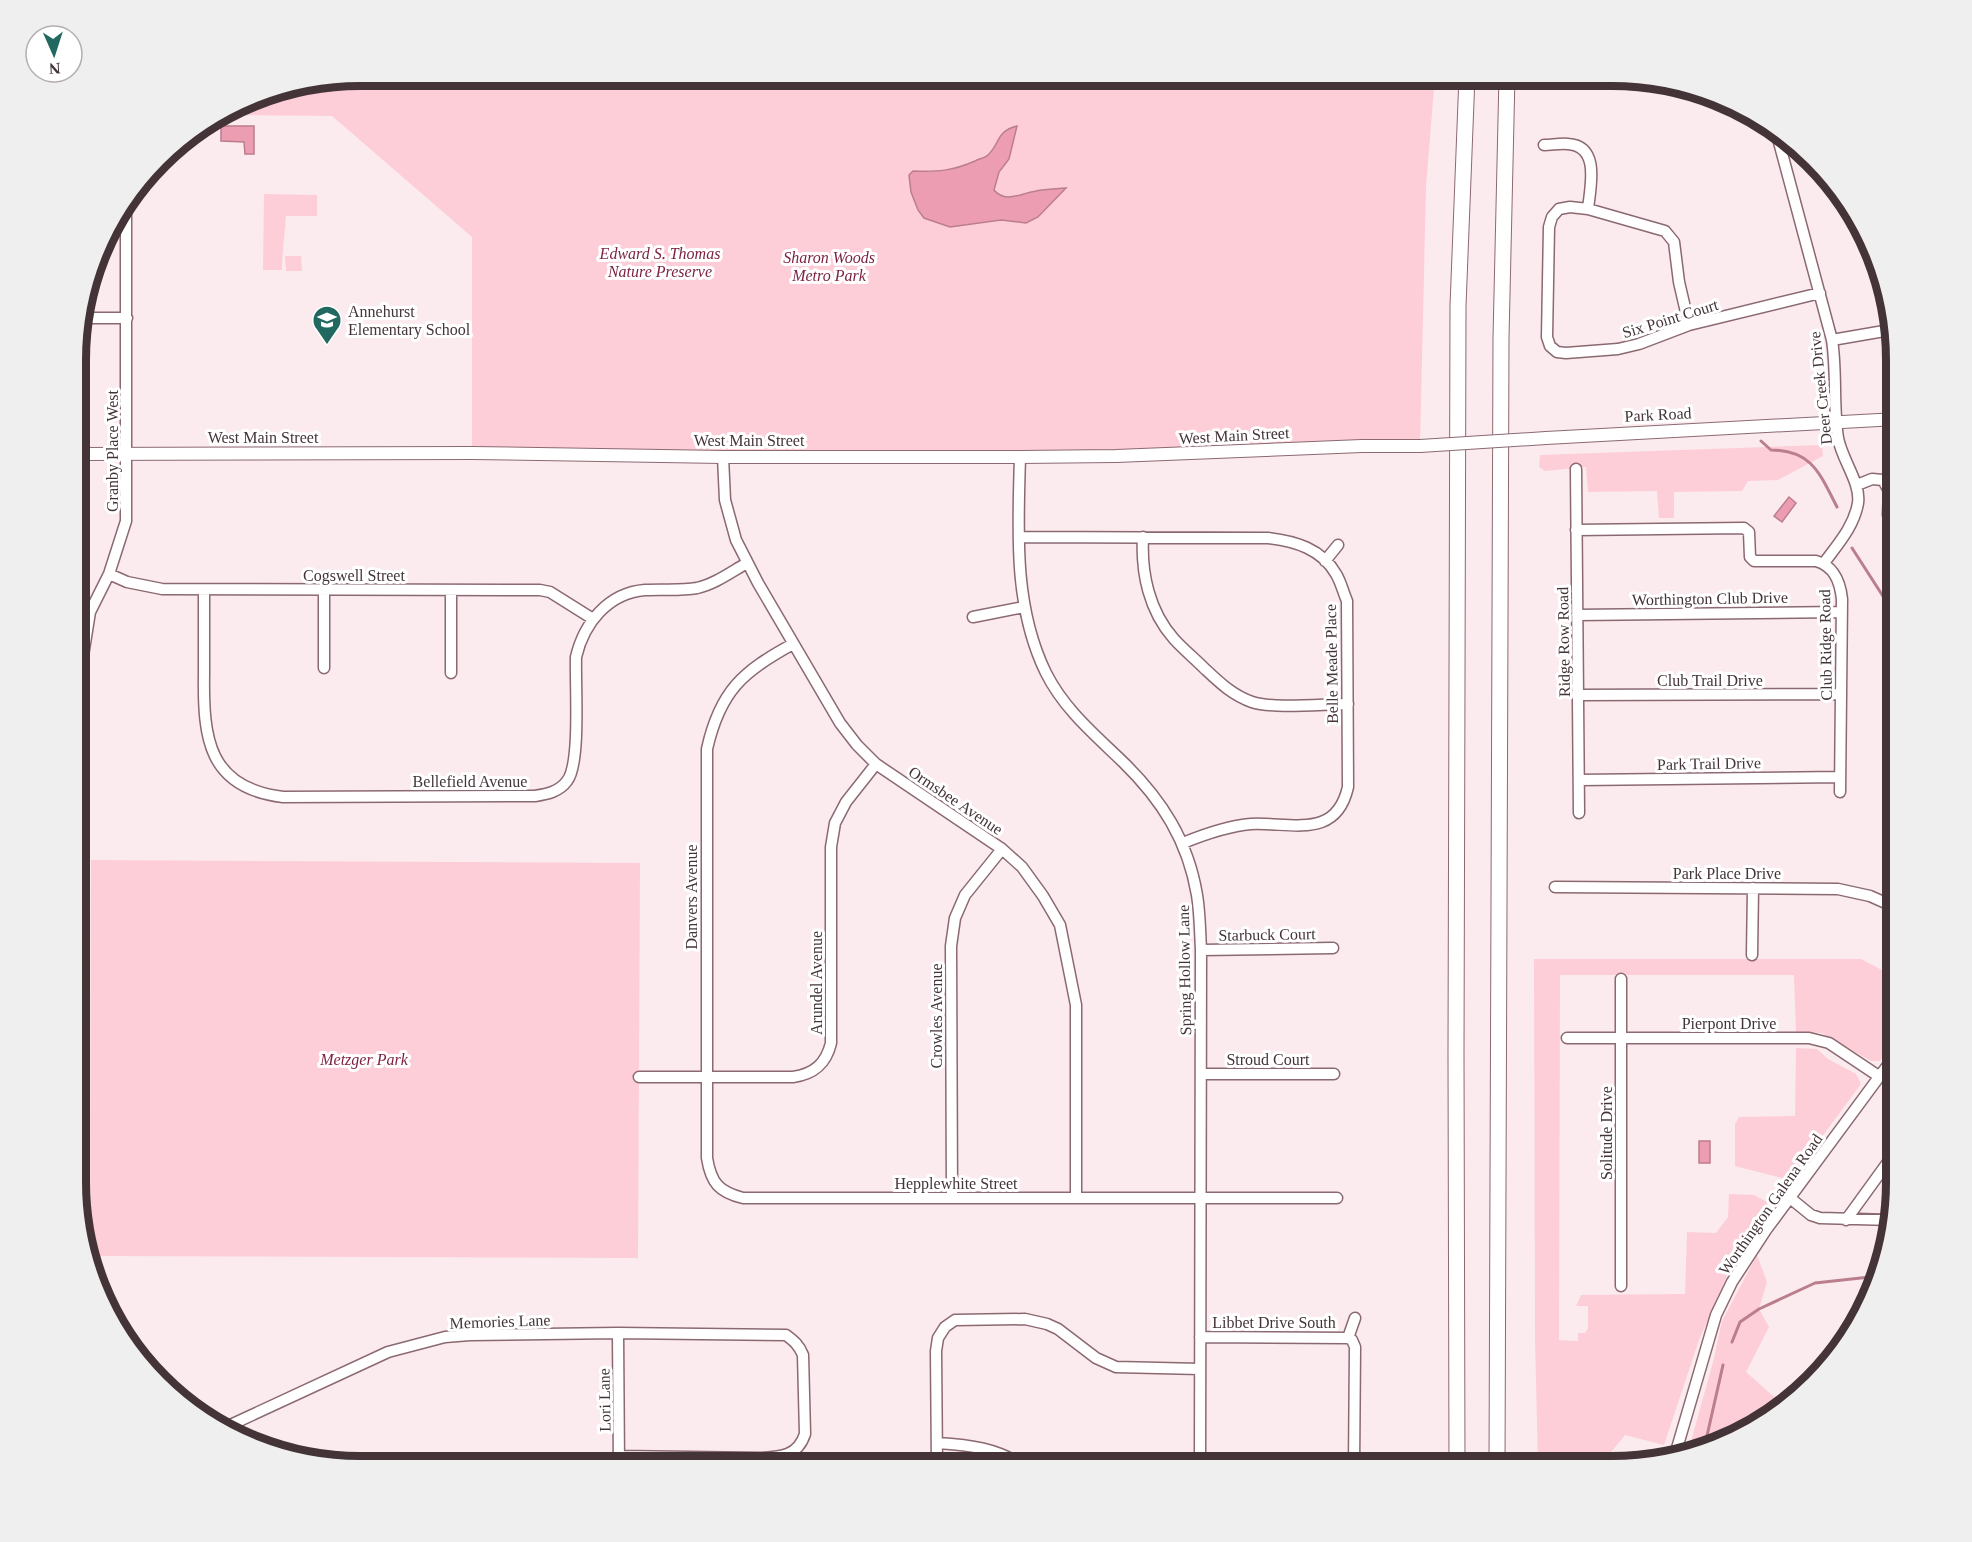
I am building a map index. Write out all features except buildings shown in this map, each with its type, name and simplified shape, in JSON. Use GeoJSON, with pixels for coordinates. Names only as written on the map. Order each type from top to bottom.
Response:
{"type":"FeatureCollection","features":[{"type":"Feature","properties":{"kind":"highway"},"geometry":{"type":"LineString","coordinates":[[1457,1456],[1458,317],[1467,86]]}},
{"type":"Feature","properties":{"kind":"highway"},"geometry":{"type":"LineString","coordinates":[[1497,1456],[1501,338],[1507,86]]}},
{"type":"Feature","properties":{"kind":"main road","name":"Park Road"},"geometry":{"type":"LineString","coordinates":[[1420,446],[1886,419]]}},
{"type":"Feature","properties":{"kind":"main road","name":"West Main Street"},"geometry":{"type":"LineString","coordinates":[[86,454],[472,453],[723,457],[1020,457],[1420,446]]}},
{"type":"Feature","properties":{"kind":"street","name":"Deer Creek Drive"},"geometry":{"type":"LineString","coordinates":[[1779,142],[1832,340],[1835,359],[1838,438],[1845,462],[1857,485],[1858,501],[1854,520],[1824,563]]}},
{"type":"Feature","properties":{"kind":"street"},"geometry":{"type":"LineString","coordinates":[[1544,145],[1571,144],[1583,150],[1591,162],[1592,175],[1588,209],[1665,231],[1674,242],[1679,282],[1689,325]]}},
{"type":"Feature","properties":{"kind":"street","name":"Six Point Court"},"geometry":{"type":"LineString","coordinates":[[1588,209],[1570,207],[1559,209],[1551,217],[1547,337],[1550,346],[1557,352],[1618,350],[1689,325],[1820,292]]}},
{"type":"Feature","properties":{"kind":"street","name":"Granby Place West"},"geometry":{"type":"LineString","coordinates":[[86,637],[90,612],[109,574],[126,521],[126,216]]}},
{"type":"Feature","properties":{"kind":"street"},"geometry":{"type":"LineString","coordinates":[[89,318],[127,318]]}},
{"type":"Feature","properties":{"kind":"street"},"geometry":{"type":"LineString","coordinates":[[1832,340],[1885,331]]}},
{"type":"Feature","properties":{"kind":"street","name":"Ormsbee Avenue"},"geometry":{"type":"LineString","coordinates":[[723,457],[724,500],[735,540],[840,723],[857,746],[876,764],[1002,849],[1022,867],[1043,896],[1060,926],[1076,1005],[1076,1198]]}},
{"type":"Feature","properties":{"kind":"street","name":"Spring Hollow Lane"},"geometry":{"type":"LineString","coordinates":[[1020,457],[1019,537],[1024,607],[1046,672],[1060,696],[1077,718],[1125,764],[1160,802],[1183,843],[1197,895],[1201,950],[1200,1456]]}},
{"type":"Feature","properties":{"kind":"street","name":"Ridge Row Road"},"geometry":{"type":"LineString","coordinates":[[1576,470],[1579,813]]}},
{"type":"Feature","properties":{"kind":"street"},"geometry":{"type":"LineString","coordinates":[[1857,485],[1872,479],[1883,480],[1886,485]]}},
{"type":"Feature","properties":{"kind":"street"},"geometry":{"type":"LineString","coordinates":[[1576,530],[1744,528],[1749,532],[1750,557],[1754,561],[1806,560],[1824,563]]}},
{"type":"Feature","properties":{"kind":"street","name":"Belle Meade Place"},"geometry":{"type":"LineString","coordinates":[[1019,537],[1268,538],[1290,541],[1307,548],[1325,561],[1336,574],[1347,601],[1348,787],[1344,803],[1334,816],[1319,824],[1250,824],[1215,830],[1183,843]]}},
{"type":"Feature","properties":{"kind":"street"},"geometry":{"type":"LineString","coordinates":[[1143,537],[1142,557],[1145,579],[1150,598],[1161,621],[1173,639],[1226,689],[1253,702],[1348,704]]}},
{"type":"Feature","properties":{"kind":"street"},"geometry":{"type":"LineString","coordinates":[[1325,561],[1338,545]]}},
{"type":"Feature","properties":{"kind":"street","name":"Bellefield Avenue"},"geometry":{"type":"LineString","coordinates":[[204,590],[204,693],[209,744],[215,757],[229,776],[243,787],[264,795],[283,797],[535,796],[553,793],[568,781],[575,763],[576,657],[580,642],[593,619],[602,609],[619,598],[644,590],[682,590],[699,587],[747,563]]}},
{"type":"Feature","properties":{"kind":"street","name":"Club Ridge Road"},"geometry":{"type":"LineString","coordinates":[[1824,563],[1840,582],[1842,612],[1840,792]]}},
{"type":"Feature","properties":{"kind":"street","name":"Cogswell Street"},"geometry":{"type":"LineString","coordinates":[[109,574],[127,582],[162,589],[516,589],[550,592],[593,619]]}},
{"type":"Feature","properties":{"kind":"street"},"geometry":{"type":"LineString","coordinates":[[324,590],[324,668]]}},
{"type":"Feature","properties":{"kind":"street"},"geometry":{"type":"LineString","coordinates":[[451,590],[451,673]]}},
{"type":"Feature","properties":{"kind":"street"},"geometry":{"type":"LineString","coordinates":[[973,616],[1024,607]]}},
{"type":"Feature","properties":{"kind":"street","name":"Worthington Club Drive"},"geometry":{"type":"LineString","coordinates":[[1577,615],[1842,612]]}},
{"type":"Feature","properties":{"kind":"street","name":"Danvers Avenue"},"geometry":{"type":"LineString","coordinates":[[716,1184],[709,1172],[707,1158],[707,748],[717,713],[734,687],[761,661],[793,644]]}},
{"type":"Feature","properties":{"kind":"street","name":"Club Trail Drive"},"geometry":{"type":"LineString","coordinates":[[1578,695],[1841,694]]}},
{"type":"Feature","properties":{"kind":"street","name":"Arundel Avenue"},"geometry":{"type":"LineString","coordinates":[[639,1077],[802,1076],[825,1060],[831,1043],[831,848],[835,823],[846,802],[876,764]]}},
{"type":"Feature","properties":{"kind":"street","name":"Park Trail Drive"},"geometry":{"type":"LineString","coordinates":[[1579,780],[1840,777]]}},
{"type":"Feature","properties":{"kind":"street","name":"Crowles Avenue"},"geometry":{"type":"LineString","coordinates":[[952,1198],[951,946],[955,918],[965,895],[1002,849]]}},
{"type":"Feature","properties":{"kind":"street","name":"Park Place Drive"},"geometry":{"type":"LineString","coordinates":[[1555,887],[1838,889],[1870,896],[1886,903]]}},
{"type":"Feature","properties":{"kind":"street"},"geometry":{"type":"LineString","coordinates":[[1752,956],[1753,888]]}},
{"type":"Feature","properties":{"kind":"street","name":"Starbuck Court"},"geometry":{"type":"LineString","coordinates":[[1201,950],[1333,948]]}},
{"type":"Feature","properties":{"kind":"street","name":"Solitude Drive"},"geometry":{"type":"LineString","coordinates":[[1621,979],[1621,1287]]}},
{"type":"Feature","properties":{"kind":"street","name":"Pierpont Drive"},"geometry":{"type":"LineString","coordinates":[[1567,1038],[1809,1038],[1829,1043],[1880,1077]]}},
{"type":"Feature","properties":{"kind":"street","name":"Worthington Galena Road"},"geometry":{"type":"LineString","coordinates":[[1677,1448],[1716,1315],[1732,1282],[1751,1252],[1886,1068]]}},
{"type":"Feature","properties":{"kind":"street","name":"Stroud Court"},"geometry":{"type":"LineString","coordinates":[[1201,1074],[1334,1074]]}},
{"type":"Feature","properties":{"kind":"street"},"geometry":{"type":"LineString","coordinates":[[1846,1220],[1886,1165]]}},
{"type":"Feature","properties":{"kind":"street","name":"Hepplewhite Street"},"geometry":{"type":"LineString","coordinates":[[716,1184],[728,1194],[743,1198],[1337,1198]]}},
{"type":"Feature","properties":{"kind":"street"},"geometry":{"type":"LineString","coordinates":[[1790,1198],[1811,1215],[1820,1218],[1884,1220]]}},
{"type":"Feature","properties":{"kind":"street"},"geometry":{"type":"LineString","coordinates":[[1354,1456],[1354,1347],[1352,1340],[1348,1338],[1355,1318]]}},
{"type":"Feature","properties":{"kind":"street"},"geometry":{"type":"LineString","coordinates":[[937,1456],[936,1351],[938,1338],[945,1327],[955,1320],[1037,1321],[1058,1329],[1096,1358],[1116,1367],[1200,1369]]}},
{"type":"Feature","properties":{"kind":"street","name":"Memories Lane"},"geometry":{"type":"LineString","coordinates":[[231,1425],[388,1352],[422,1342],[470,1335],[618,1333],[786,1335],[794,1341],[803,1355],[805,1434],[792,1453],[786,1456]]}},
{"type":"Feature","properties":{"kind":"street","name":"Lori Lane"},"geometry":{"type":"LineString","coordinates":[[618,1333],[619,1456]]}},
{"type":"Feature","properties":{"kind":"street","name":"Libbet Drive South"},"geometry":{"type":"LineString","coordinates":[[1200,1337],[1348,1338]]}},
{"type":"Feature","properties":{"kind":"street"},"geometry":{"type":"LineString","coordinates":[[937,1443],[982,1447],[1006,1456]]}},
{"type":"Feature","properties":{"kind":"green space","name":"Sharon Woods Metro Park"},"geometry":{"type":"Polygon","coordinates":[[[342,86],[1434,86],[1426,186],[1420,446],[1210,453],[472,453],[472,237],[332,116],[236,115],[289,95],[342,86]]]}},
{"type":"Feature","properties":{"kind":"green space"},"geometry":{"type":"Polygon","coordinates":[[[264,194],[317,195],[317,216],[286,216],[282,270],[263,270],[264,194]]]}},
{"type":"Feature","properties":{"kind":"green space"},"geometry":{"type":"Polygon","coordinates":[[[285,256],[301,256],[302,271],[286,271],[285,256]]]}},
{"type":"Feature","properties":{"kind":"green space"},"geometry":{"type":"Polygon","coordinates":[[[1822,445],[1823,456],[1778,480],[1748,481],[1742,491],[1674,492],[1674,518],[1659,518],[1657,491],[1588,492],[1586,467],[1545,471],[1539,467],[1540,455],[1822,445]]]}},
{"type":"Feature","properties":{"kind":"green space","name":"Metzger Park"},"geometry":{"type":"Polygon","coordinates":[[[91,860],[640,863],[638,1258],[96,1256],[90,1230],[91,860]]]}},
{"type":"Feature","properties":{"kind":"green space"},"geometry":{"type":"Polygon","coordinates":[[[1534,959],[1861,959],[1886,972],[1886,1052],[1880,1061],[1871,1061],[1822,1033],[1796,1032],[1794,975],[1560,975],[1559,1340],[1578,1341],[1578,1333],[1585,1333],[1588,1328],[1588,1306],[1576,1306],[1581,1295],[1685,1294],[1687,1232],[1716,1233],[1728,1217],[1729,1194],[1754,1195],[1773,1205],[1729,1271],[1699,1340],[1664,1445],[1625,1435],[1608,1456],[1538,1456],[1535,1339],[1534,959]]]}},
{"type":"Feature","properties":{"kind":"green space"},"geometry":{"type":"Polygon","coordinates":[[[1796,1048],[1817,1049],[1828,1059],[1856,1074],[1861,1084],[1790,1180],[1735,1166],[1735,1124],[1739,1117],[1795,1116],[1796,1048]]]}},
{"type":"Feature","properties":{"kind":"green space"},"geometry":{"type":"Polygon","coordinates":[[[1757,1255],[1767,1282],[1759,1309],[1769,1327],[1746,1372],[1778,1401],[1734,1428],[1690,1445],[1713,1362],[1722,1321],[1757,1255]]]}},
{"type":"Feature","properties":{"kind":"shaded area"},"geometry":{"type":"Polygon","coordinates":[[[221,126],[254,126],[254,154],[245,154],[244,142],[221,141],[221,126]]]}},
{"type":"Feature","properties":{"kind":"shaded area"},"geometry":{"type":"Polygon","coordinates":[[[1017,126],[1009,159],[999,172],[994,190],[1009,197],[1040,190],[1066,188],[1038,217],[1026,223],[1001,220],[950,227],[924,218],[911,192],[909,175],[913,171],[952,169],[983,158],[992,151],[1005,131],[1017,126]]]}},
{"type":"Feature","properties":{"kind":"shaded area"},"geometry":{"type":"Polygon","coordinates":[[[1789,497],[1796,503],[1782,522],[1774,516],[1789,497]]]}},
{"type":"Feature","properties":{"kind":"shaded area"},"geometry":{"type":"Polygon","coordinates":[[[1699,1141],[1710,1141],[1710,1163],[1699,1163],[1699,1141]]]}},
{"type":"Feature","properties":{"kind":"waterway"},"geometry":{"type":"LineString","coordinates":[[1761,441],[1771,450],[1785,451],[1805,459],[1819,474],[1837,507]]}},
{"type":"Feature","properties":{"kind":"waterway"},"geometry":{"type":"LineString","coordinates":[[1852,548],[1886,601]]}},
{"type":"Feature","properties":{"kind":"waterway"},"geometry":{"type":"LineString","coordinates":[[1732,1342],[1740,1322],[1759,1309],[1815,1283],[1870,1277]]}},
{"type":"Feature","properties":{"kind":"waterway"},"geometry":{"type":"LineString","coordinates":[[1706,1440],[1723,1365]]}},
{"type":"Feature","properties":{"kind":"place","name":"Annehurst Elementary School"},"geometry":{"type":"Point","coordinates":[327,346]}},
{"type":"Feature","properties":{"kind":"park label","name":"Edward S. Thomas Nature Preserve"},"geometry":{"type":"Point","coordinates":[660,262]}}]}
